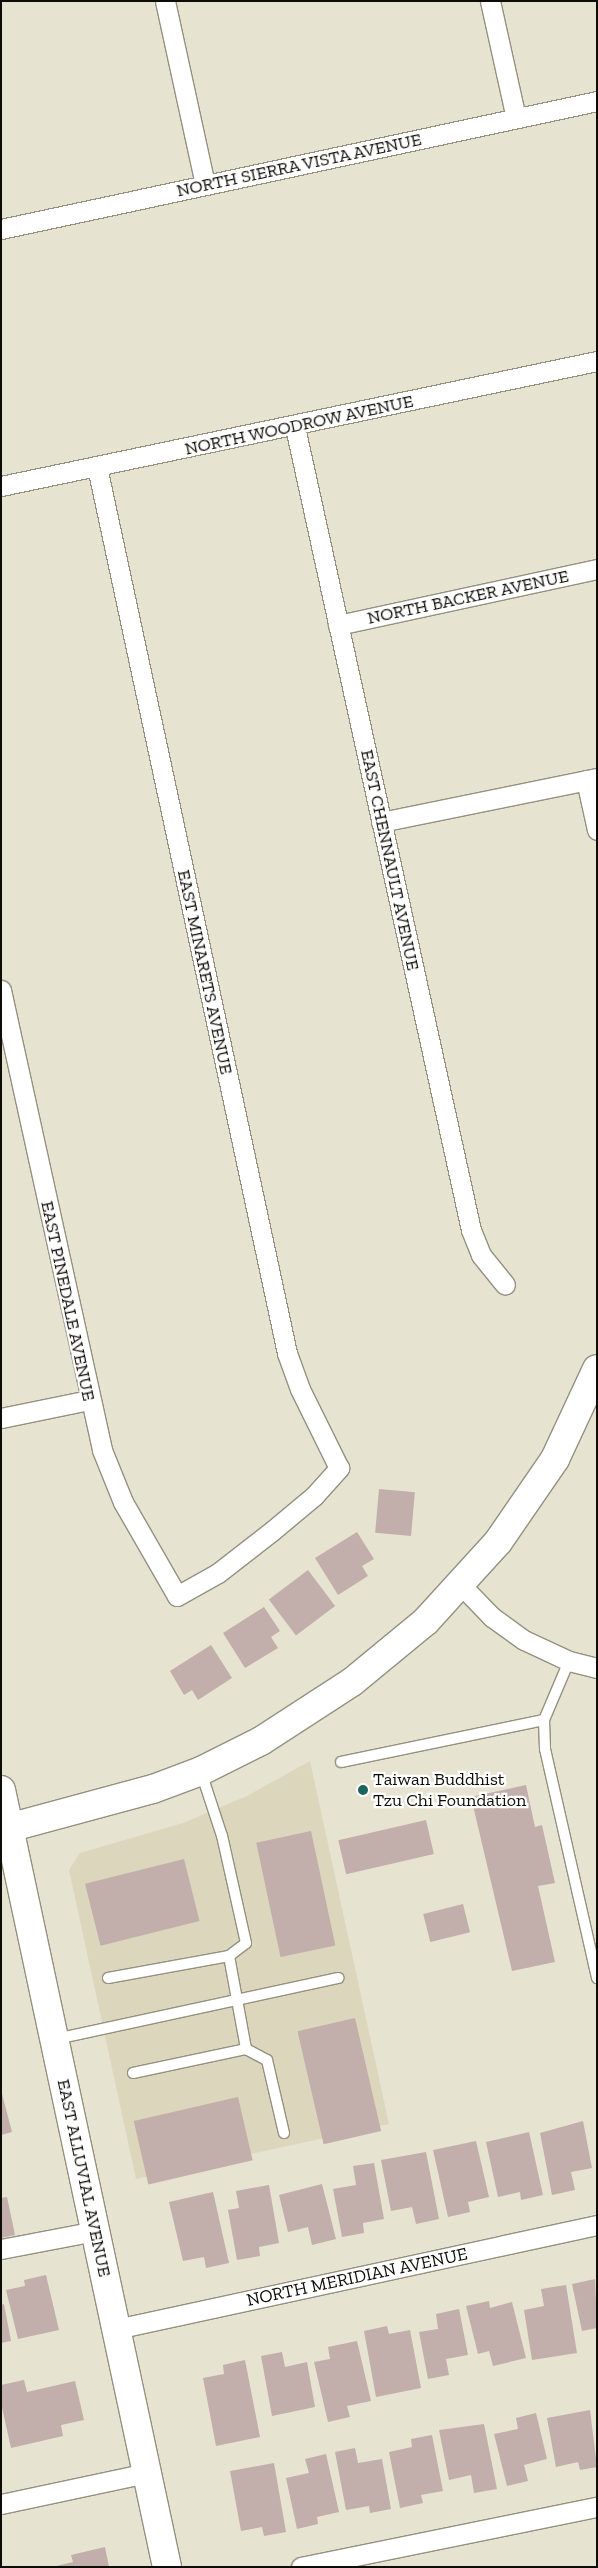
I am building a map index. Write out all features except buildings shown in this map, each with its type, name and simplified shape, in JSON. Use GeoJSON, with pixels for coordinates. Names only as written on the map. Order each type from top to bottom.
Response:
{"type":"FeatureCollection","features":[{"type":"Feature","properties":{"kind":"main road"},"geometry":{"type":"LineString","coordinates":[[5,1829],[153,1789],[201,1772],[261,1741],[352,1682],[426,1621],[461,1585],[498,1542],[536,1489],[576,1418],[597,1369]]}},
{"type":"Feature","properties":{"kind":"main road","name":"EAST ALLUVIAL AVENUE"},"geometry":{"type":"LineString","coordinates":[[1,1790],[5,1829],[55,2039],[166,2567]]}},
{"type":"Feature","properties":{"kind":"street"},"geometry":{"type":"LineString","coordinates":[[165,1],[205,186]]}},
{"type":"Feature","properties":{"kind":"street"},"geometry":{"type":"LineString","coordinates":[[490,1],[516,118]]}},
{"type":"Feature","properties":{"kind":"street","name":"NORTH SIERRA VISTA AVENUE"},"geometry":{"type":"LineString","coordinates":[[1,229],[597,101]]}},
{"type":"Feature","properties":{"kind":"street","name":"NORTH WOODROW AVENUE"},"geometry":{"type":"LineString","coordinates":[[1,486],[295,427],[597,361]]}},
{"type":"Feature","properties":{"kind":"street","name":"EAST CHENNAULT AVENUE"},"geometry":{"type":"LineString","coordinates":[[295,427],[471,1230],[481,1254],[505,1285]]}},
{"type":"Feature","properties":{"kind":"street","name":"EAST MINARETS AVENUE"},"geometry":{"type":"LineString","coordinates":[[97,467],[287,1353],[300,1389],[339,1468],[320,1491],[272,1531],[218,1573],[178,1596]]}},
{"type":"Feature","properties":{"kind":"street","name":"NORTH BACKER AVENUE"},"geometry":{"type":"LineString","coordinates":[[338,625],[597,569]]}},
{"type":"Feature","properties":{"kind":"street"},"geometry":{"type":"LineString","coordinates":[[381,822],[591,779],[597,830]]}},
{"type":"Feature","properties":{"kind":"street","name":"EAST PINEDALE AVENUE"},"geometry":{"type":"LineString","coordinates":[[1,990],[89,1400],[102,1450],[123,1502],[178,1596]]}},
{"type":"Feature","properties":{"kind":"street"},"geometry":{"type":"LineString","coordinates":[[1,1418],[89,1400]]}},
{"type":"Feature","properties":{"kind":"street"},"geometry":{"type":"LineString","coordinates":[[461,1585],[492,1617],[524,1640],[569,1661],[597,1668]]}},
{"type":"Feature","properties":{"kind":"street","name":"NORTH MERIDIAN AVENUE"},"geometry":{"type":"LineString","coordinates":[[116,2329],[597,2225]]}},
{"type":"Feature","properties":{"kind":"street"},"geometry":{"type":"LineString","coordinates":[[1,2249],[95,2231]]}},
{"type":"Feature","properties":{"kind":"street"},"geometry":{"type":"LineString","coordinates":[[1,2504],[147,2473]]}},
{"type":"Feature","properties":{"kind":"street"},"geometry":{"type":"LineString","coordinates":[[302,2567],[597,2507]]}},
{"type":"Feature","properties":{"kind":"lane"},"geometry":{"type":"LineString","coordinates":[[569,1661],[544,1720],[545,1749],[597,1978]]}},
{"type":"Feature","properties":{"kind":"lane"},"geometry":{"type":"LineString","coordinates":[[341,1762],[544,1720]]}},
{"type":"Feature","properties":{"kind":"lane"},"geometry":{"type":"LineString","coordinates":[[108,1978],[229,1956],[246,1943],[222,1836],[201,1772]]}},
{"type":"Feature","properties":{"kind":"lane"},"geometry":{"type":"LineString","coordinates":[[229,1956],[246,2049]]}},
{"type":"Feature","properties":{"kind":"lane"},"geometry":{"type":"LineString","coordinates":[[55,2039],[338,1978]]}},
{"type":"Feature","properties":{"kind":"lane"},"geometry":{"type":"LineString","coordinates":[[133,2073],[246,2049],[267,2060],[284,2132]]}},
{"type":"Feature","properties":{"kind":"shaded area"},"geometry":{"type":"Polygon","coordinates":[[[310,1761],[389,2124],[136,2179],[69,1870],[80,1853],[183,1823],[247,1796],[310,1761]]]}},
{"type":"Feature","properties":{"kind":"place","name":"Taiwan Buddhist Tzu Chi Foundation"},"geometry":{"type":"Point","coordinates":[363,1790]}}]}
